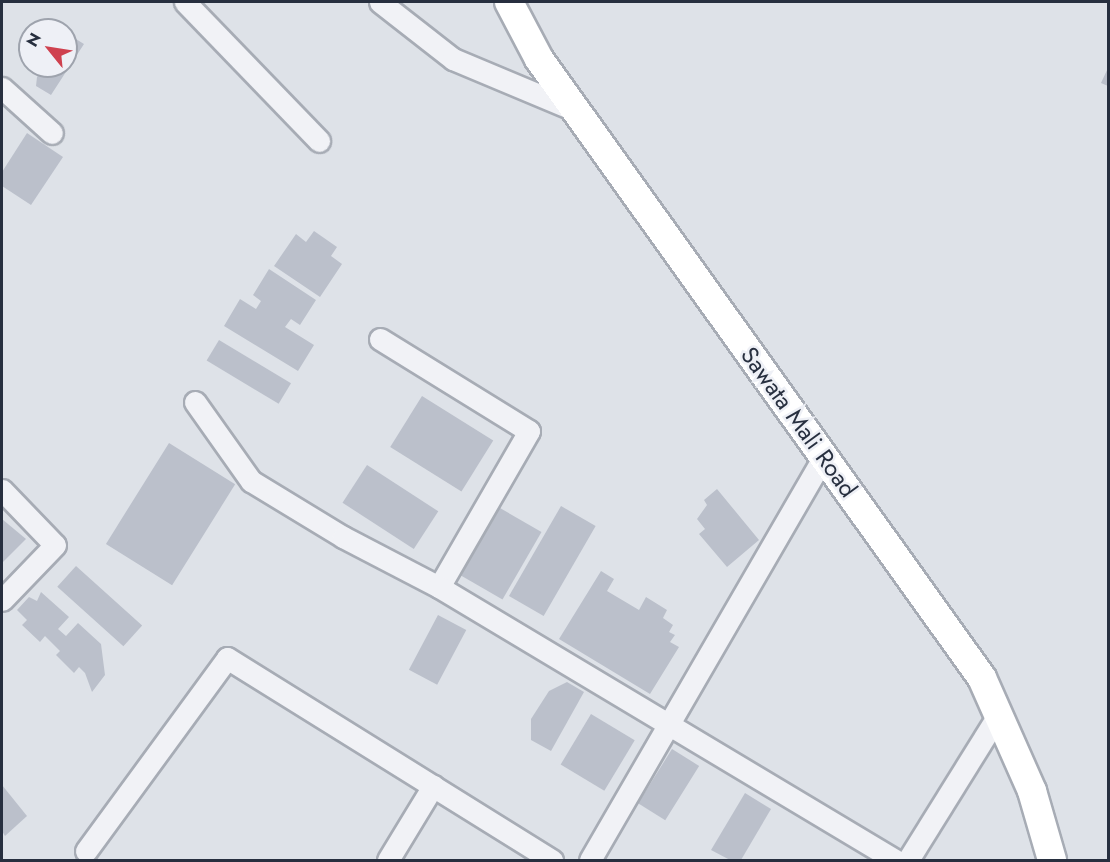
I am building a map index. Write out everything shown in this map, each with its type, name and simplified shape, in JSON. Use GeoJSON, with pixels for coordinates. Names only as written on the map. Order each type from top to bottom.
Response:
{"type":"FeatureCollection","features":[{"type":"Feature","properties":{"kind":"street"},"geometry":{"type":"LineString","coordinates":[[185,2],[320,141]]}},
{"type":"Feature","properties":{"kind":"street"},"geometry":{"type":"LineString","coordinates":[[380,2],[453,59],[575,110]]}},
{"type":"Feature","properties":{"kind":"street","name":"Sawata Mali Road"},"geometry":{"type":"LineString","coordinates":[[509,2],[539,59],[982,678],[1032,791],[1052,860]]}},
{"type":"Feature","properties":{"kind":"street"},"geometry":{"type":"LineString","coordinates":[[2,88],[52,133]]}},
{"type":"Feature","properties":{"kind":"street"},"geometry":{"type":"LineString","coordinates":[[380,339],[529,431],[439,586]]}},
{"type":"Feature","properties":{"kind":"street"},"geometry":{"type":"LineString","coordinates":[[195,402],[251,481],[343,537],[439,586],[895,861]]}},
{"type":"Feature","properties":{"kind":"street"},"geometry":{"type":"LineString","coordinates":[[590,861],[824,457]]}},
{"type":"Feature","properties":{"kind":"street"},"geometry":{"type":"LineString","coordinates":[[2,490],[55,545],[2,600]]}},
{"type":"Feature","properties":{"kind":"street"},"geometry":{"type":"LineString","coordinates":[[86,851],[227,658],[552,861]]}},
{"type":"Feature","properties":{"kind":"street"},"geometry":{"type":"LineString","coordinates":[[908,861],[999,714]]}},
{"type":"Feature","properties":{"kind":"street"},"geometry":{"type":"LineString","coordinates":[[388,861],[433,786]]}},
{"type":"Feature","properties":{"kind":"building"},"geometry":{"type":"Polygon","coordinates":[[[78,40],[84,44],[78,53],[78,40]]]}},
{"type":"Feature","properties":{"kind":"building"},"geometry":{"type":"Polygon","coordinates":[[[1108,68],[1108,86],[1101,83],[1108,68]]]}},
{"type":"Feature","properties":{"kind":"building"},"geometry":{"type":"Polygon","coordinates":[[[37,78],[62,78],[51,95],[36,86],[37,78]]]}},
{"type":"Feature","properties":{"kind":"building"},"geometry":{"type":"Polygon","coordinates":[[[27,133],[63,157],[31,205],[2,186],[2,172],[27,133]]]}},
{"type":"Feature","properties":{"kind":"building"},"geometry":{"type":"Polygon","coordinates":[[[314,231],[337,247],[331,256],[342,264],[320,297],[274,266],[296,234],[306,242],[314,231]]]}},
{"type":"Feature","properties":{"kind":"building"},"geometry":{"type":"Polygon","coordinates":[[[269,269],[316,300],[300,325],[291,319],[285,327],[314,345],[298,371],[224,326],[240,299],[256,309],[261,301],[253,295],[269,269]]]}},
{"type":"Feature","properties":{"kind":"building"},"geometry":{"type":"Polygon","coordinates":[[[219,340],[291,383],[279,404],[207,361],[219,340]]]}},
{"type":"Feature","properties":{"kind":"building"},"geometry":{"type":"Polygon","coordinates":[[[422,396],[493,441],[461,491],[390,447],[422,396]]]}},
{"type":"Feature","properties":{"kind":"building"},"geometry":{"type":"Polygon","coordinates":[[[169,443],[235,484],[172,585],[106,544],[169,443]]]}},
{"type":"Feature","properties":{"kind":"building"},"geometry":{"type":"Polygon","coordinates":[[[367,465],[438,511],[414,549],[342,503],[367,465]]]}},
{"type":"Feature","properties":{"kind":"building"},"geometry":{"type":"Polygon","coordinates":[[[717,489],[759,540],[727,567],[699,534],[705,529],[697,519],[707,505],[704,500],[717,489]]]}},
{"type":"Feature","properties":{"kind":"building"},"geometry":{"type":"Polygon","coordinates":[[[493,504],[541,532],[502,600],[454,572],[493,504]]]}},
{"type":"Feature","properties":{"kind":"building"},"geometry":{"type":"Polygon","coordinates":[[[561,506],[596,526],[544,616],[509,596],[561,506]]]}},
{"type":"Feature","properties":{"kind":"building"},"geometry":{"type":"Polygon","coordinates":[[[2,519],[26,539],[2,563],[2,519]]]}},
{"type":"Feature","properties":{"kind":"building"},"geometry":{"type":"Polygon","coordinates":[[[76,566],[142,626],[123,646],[57,587],[76,566]]]}},
{"type":"Feature","properties":{"kind":"building"},"geometry":{"type":"Polygon","coordinates":[[[601,571],[614,579],[607,591],[639,610],[646,597],[667,610],[663,618],[673,625],[669,632],[675,635],[670,642],[679,647],[650,694],[559,639],[601,571]]]}},
{"type":"Feature","properties":{"kind":"building"},"geometry":{"type":"Polygon","coordinates":[[[41,592],[69,617],[58,629],[66,636],[78,623],[101,644],[105,675],[92,692],[85,673],[79,667],[74,673],[56,655],[60,651],[45,636],[40,642],[22,625],[27,620],[17,610],[29,597],[37,601],[41,592]]]}},
{"type":"Feature","properties":{"kind":"building"},"geometry":{"type":"Polygon","coordinates":[[[438,615],[466,630],[437,685],[409,670],[438,615]]]}},
{"type":"Feature","properties":{"kind":"building"},"geometry":{"type":"Polygon","coordinates":[[[567,682],[584,692],[551,751],[531,740],[531,719],[549,691],[567,682]]]}},
{"type":"Feature","properties":{"kind":"building"},"geometry":{"type":"Polygon","coordinates":[[[591,714],[635,740],[604,791],[561,765],[591,714]]]}},
{"type":"Feature","properties":{"kind":"building"},"geometry":{"type":"Polygon","coordinates":[[[672,749],[699,766],[665,820],[638,803],[672,749]]]}},
{"type":"Feature","properties":{"kind":"building"},"geometry":{"type":"Polygon","coordinates":[[[2,785],[27,816],[5,836],[2,831],[2,785]]]}},
{"type":"Feature","properties":{"kind":"building"},"geometry":{"type":"Polygon","coordinates":[[[745,793],[771,809],[741,860],[730,860],[711,850],[745,793]]]}}]}
